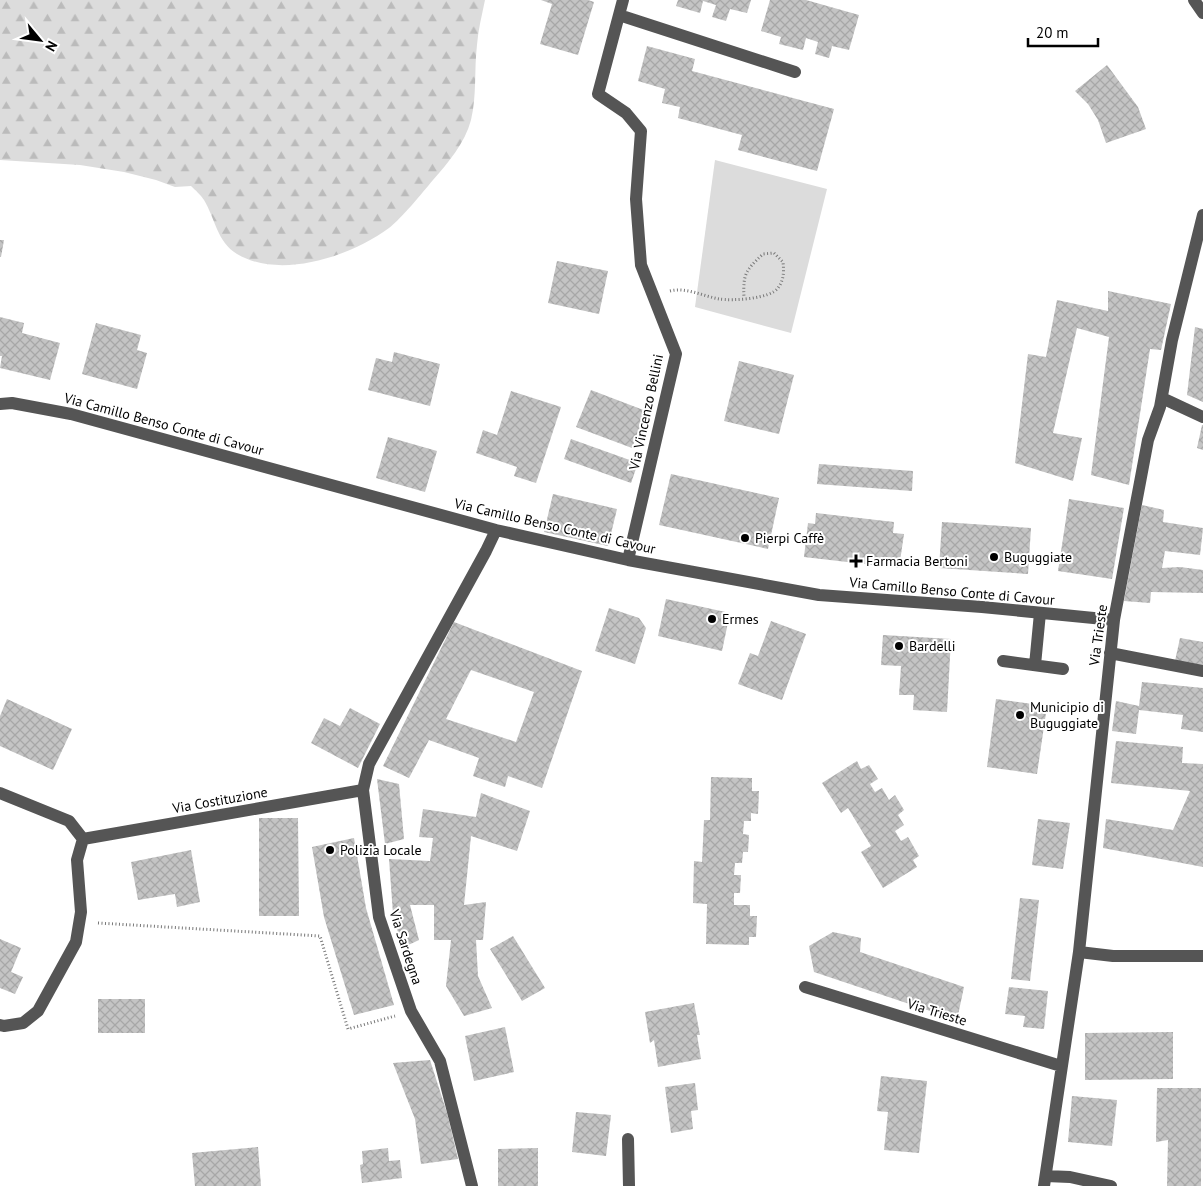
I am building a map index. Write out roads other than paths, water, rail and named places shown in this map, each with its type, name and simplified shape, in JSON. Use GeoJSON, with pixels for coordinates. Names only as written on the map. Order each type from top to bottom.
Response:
{"type":"FeatureCollection","features":[{"type":"Feature","properties":{"kind":"street","name":"Via Vincenzo Bellini"},"geometry":{"type":"LineString","coordinates":[[623,0],[598,94],[626,113],[642,131],[636,198],[641,265],[676,354],[628,560]]}},
{"type":"Feature","properties":{"kind":"street"},"geometry":{"type":"LineString","coordinates":[[1194,0],[1203,13]]}},
{"type":"Feature","properties":{"kind":"street"},"geometry":{"type":"LineString","coordinates":[[619,15],[795,72]]}},
{"type":"Feature","properties":{"kind":"street","name":"Via Trieste"},"geometry":{"type":"LineString","coordinates":[[1045,1181],[1079,952],[1114,620],[1148,440],[1162,398],[1172,340],[1203,215]]}},
{"type":"Feature","properties":{"kind":"street"},"geometry":{"type":"LineString","coordinates":[[1162,398],[1203,417]]}},
{"type":"Feature","properties":{"kind":"street","name":"Via Camillo Benso Conte di Cavour"},"geometry":{"type":"LineString","coordinates":[[0,404],[12,404],[71,414],[496,530],[628,560],[818,596],[982,607],[1114,620]]}},
{"type":"Feature","properties":{"kind":"street","name":"Via Sardegna"},"geometry":{"type":"LineString","coordinates":[[472,1186],[440,1061],[411,1011],[379,917],[363,790],[368,764],[482,560],[496,530]]}},
{"type":"Feature","properties":{"kind":"street"},"geometry":{"type":"LineString","coordinates":[[1035,665],[1040,613]]}},
{"type":"Feature","properties":{"kind":"street"},"geometry":{"type":"LineString","coordinates":[[1110,653],[1203,671]]}},
{"type":"Feature","properties":{"kind":"street"},"geometry":{"type":"LineString","coordinates":[[1003,661],[1062,669]]}},
{"type":"Feature","properties":{"kind":"street","name":"Via Costituzione"},"geometry":{"type":"LineString","coordinates":[[83,839],[363,790]]}},
{"type":"Feature","properties":{"kind":"street"},"geometry":{"type":"LineString","coordinates":[[0,793],[69,821],[83,839],[77,860],[81,912],[76,942],[38,1011],[23,1023],[0,1025]]}},
{"type":"Feature","properties":{"kind":"street"},"geometry":{"type":"LineString","coordinates":[[1079,952],[1113,956],[1203,956]]}},
{"type":"Feature","properties":{"kind":"street","name":"Via Trieste"},"geometry":{"type":"LineString","coordinates":[[805,987],[1061,1066]]}},
{"type":"Feature","properties":{"kind":"street"},"geometry":{"type":"LineString","coordinates":[[628,1139],[629,1186]]}},
{"type":"Feature","properties":{"kind":"street"},"geometry":{"type":"LineString","coordinates":[[1045,1181],[1070,1177],[1111,1186]]}},
{"type":"Feature","properties":{"kind":"place","name":"Pierpi Caffè"},"geometry":{"type":"Point","coordinates":[745,538]}},
{"type":"Feature","properties":{"kind":"place","name":"Buguggiate"},"geometry":{"type":"Point","coordinates":[994,557]}},
{"type":"Feature","properties":{"kind":"place","name":"Farmacia Bertoni"},"geometry":{"type":"Point","coordinates":[856,561]}},
{"type":"Feature","properties":{"kind":"place","name":"Ermes"},"geometry":{"type":"Point","coordinates":[712,619]}},
{"type":"Feature","properties":{"kind":"place","name":"Bardelli"},"geometry":{"type":"Point","coordinates":[899,646]}},
{"type":"Feature","properties":{"kind":"place","name":"Municipio di Buguggiate"},"geometry":{"type":"Point","coordinates":[1020,715]}},
{"type":"Feature","properties":{"kind":"place","name":"Polizia Locale"},"geometry":{"type":"Point","coordinates":[330,850]}}]}
